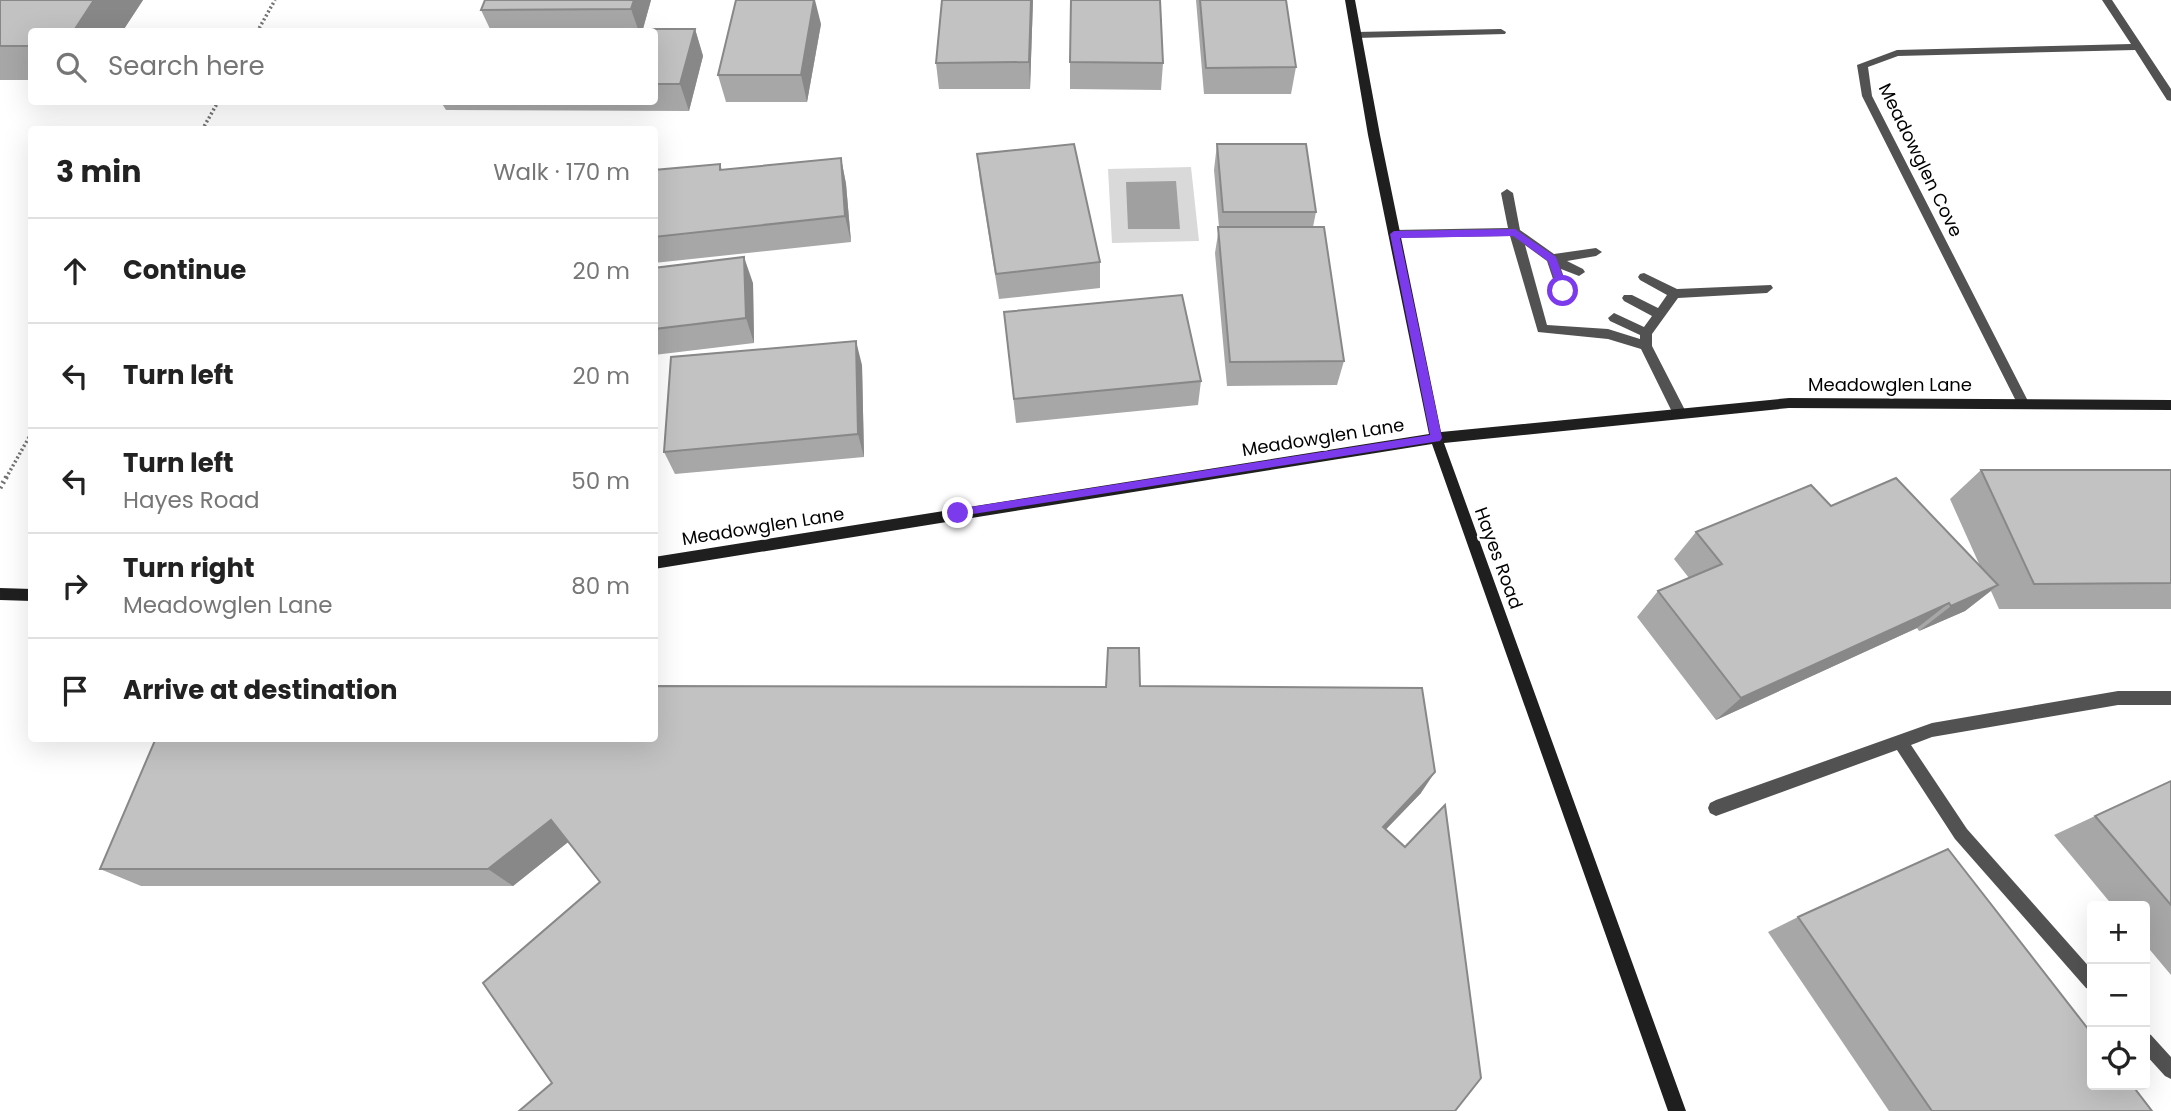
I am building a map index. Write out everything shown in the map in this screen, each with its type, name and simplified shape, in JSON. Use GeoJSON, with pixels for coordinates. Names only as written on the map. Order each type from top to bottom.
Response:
{"type":"FeatureCollection","features":[{"type":"Feature","properties":{"kind":"street","name":"Hayes Road"},"geometry":{"type":"LineString","coordinates":[[1350,0],[1436,438],[1676,1111]]}},
{"type":"Feature","properties":{"kind":"street"},"geometry":{"type":"LineString","coordinates":[[2107,0],[2171,97]]}},
{"type":"Feature","properties":{"kind":"street"},"geometry":{"type":"LineString","coordinates":[[1356,35],[1501,32]]}},
{"type":"Feature","properties":{"kind":"street","name":"Meadowglen Cove"},"geometry":{"type":"LineString","coordinates":[[2023,403],[1867,96],[1862,65],[1897,53],[2138,47]]}},
{"type":"Feature","properties":{"kind":"street"},"geometry":{"type":"LineString","coordinates":[[1507,193],[1542,329],[1646,340]]}},
{"type":"Feature","properties":{"kind":"street"},"geometry":{"type":"LineString","coordinates":[[1394,234],[1515,232],[1552,260],[1579,272]]}},
{"type":"Feature","properties":{"kind":"street"},"geometry":{"type":"LineString","coordinates":[[1552,260],[1595,252]]}},
{"type":"Feature","properties":{"kind":"street"},"geometry":{"type":"LineString","coordinates":[[1552,260],[1563,291]]}},
{"type":"Feature","properties":{"kind":"street"},"geometry":{"type":"LineString","coordinates":[[1644,277],[1675,294],[1767,288]]}},
{"type":"Feature","properties":{"kind":"street"},"geometry":{"type":"LineString","coordinates":[[1646,340],[1659,314],[1675,294]]}},
{"type":"Feature","properties":{"kind":"street"},"geometry":{"type":"LineString","coordinates":[[1628,298],[1659,314]]}},
{"type":"Feature","properties":{"kind":"street"},"geometry":{"type":"LineString","coordinates":[[1614,318],[1646,340],[1680,414]]}},
{"type":"Feature","properties":{"kind":"street","name":"Meadowglen Lane"},"geometry":{"type":"LineString","coordinates":[[658,561],[1436,438],[1789,403],[2171,405]]}},
{"type":"Feature","properties":{"kind":"street"},"geometry":{"type":"LineString","coordinates":[[0,594],[28,595]]}},
{"type":"Feature","properties":{"kind":"street"},"geometry":{"type":"LineString","coordinates":[[1716,808],[1932,730],[2105,701],[2171,698]]}},
{"type":"Feature","properties":{"kind":"street"},"geometry":{"type":"LineString","coordinates":[[1900,741],[1961,835],[2087,976]]}},
{"type":"Feature","properties":{"kind":"street"},"geometry":{"type":"LineString","coordinates":[[2150,1047],[2171,1070]]}},
{"type":"Feature","properties":{"kind":"path"},"geometry":{"type":"LineString","coordinates":[[259,28],[275,0]]}},
{"type":"Feature","properties":{"kind":"path"},"geometry":{"type":"LineString","coordinates":[[204,126],[216,105]]}},
{"type":"Feature","properties":{"kind":"path"},"geometry":{"type":"LineString","coordinates":[[0,488],[28,439]]}},
{"type":"Feature","properties":{"kind":"shaded area"},"geometry":{"type":"Polygon","coordinates":[[[1191,167],[1199,241],[1112,243],[1108,169],[1191,167]]]}},
{"type":"Feature","properties":{"kind":"shaded area"},"geometry":{"type":"Polygon","coordinates":[[[1176,181],[1180,229],[1128,229],[1126,182],[1176,181]]]}},
{"type":"Feature","properties":{"kind":"building"},"geometry":{"type":"Polygon","coordinates":[[[0,0],[94,0],[76,28],[28,28],[28,46],[0,46],[0,0]]]}},
{"type":"Feature","properties":{"kind":"building"},"geometry":{"type":"Polygon","coordinates":[[[485,0],[634,0],[631,9],[481,10],[485,0]]]}},
{"type":"Feature","properties":{"kind":"building"},"geometry":{"type":"Polygon","coordinates":[[[736,0],[814,0],[801,75],[718,75],[736,0]]]}},
{"type":"Feature","properties":{"kind":"building"},"geometry":{"type":"Polygon","coordinates":[[[942,0],[1031,0],[1029,62],[936,63],[942,0]]]}},
{"type":"Feature","properties":{"kind":"building"},"geometry":{"type":"Polygon","coordinates":[[[1071,0],[1160,0],[1163,63],[1070,62],[1071,0]]]}},
{"type":"Feature","properties":{"kind":"building"},"geometry":{"type":"Polygon","coordinates":[[[1200,0],[1286,0],[1296,67],[1206,68],[1200,0]]]}},
{"type":"Feature","properties":{"kind":"building"},"geometry":{"type":"Polygon","coordinates":[[[658,29],[695,29],[680,84],[658,84],[658,29]]]}},
{"type":"Feature","properties":{"kind":"building"},"geometry":{"type":"Polygon","coordinates":[[[1074,144],[1100,262],[996,274],[977,154],[1074,144]]]}},
{"type":"Feature","properties":{"kind":"building"},"geometry":{"type":"Polygon","coordinates":[[[1217,144],[1306,144],[1316,212],[1223,212],[1217,144]]]}},
{"type":"Feature","properties":{"kind":"building"},"geometry":{"type":"Polygon","coordinates":[[[841,158],[845,216],[658,237],[658,170],[720,164],[720,170],[841,158]]]}},
{"type":"Feature","properties":{"kind":"building"},"geometry":{"type":"Polygon","coordinates":[[[1218,227],[1324,227],[1344,361],[1230,362],[1218,227]]]}},
{"type":"Feature","properties":{"kind":"building"},"geometry":{"type":"Polygon","coordinates":[[[744,257],[746,318],[658,329],[658,268],[744,257]]]}},
{"type":"Feature","properties":{"kind":"building"},"geometry":{"type":"Polygon","coordinates":[[[1182,295],[1201,381],[1014,399],[1004,312],[1182,295]]]}},
{"type":"Feature","properties":{"kind":"building"},"geometry":{"type":"Polygon","coordinates":[[[856,341],[858,434],[664,452],[671,357],[856,341]]]}},
{"type":"Feature","properties":{"kind":"building"},"geometry":{"type":"Polygon","coordinates":[[[1981,470],[2171,470],[2171,583],[2034,584],[1981,470]]]}},
{"type":"Feature","properties":{"kind":"building"},"geometry":{"type":"Polygon","coordinates":[[[1896,478],[1998,585],[1951,606],[1949,603],[1741,698],[1658,591],[1722,564],[1696,532],[1811,485],[1831,506],[1896,478]]]}},
{"type":"Feature","properties":{"kind":"building"},"geometry":{"type":"Polygon","coordinates":[[[1108,648],[1139,648],[1140,686],[1422,688],[1435,772],[1383,827],[1405,847],[1445,805],[1481,1078],[1455,1111],[519,1111],[552,1083],[483,983],[600,882],[551,820],[488,869],[100,869],[154,742],[658,742],[658,686],[1106,687],[1108,648]]]}},
{"type":"Feature","properties":{"kind":"building"},"geometry":{"type":"Polygon","coordinates":[[[2171,781],[2171,905],[2095,816],[2171,781]]]}},
{"type":"Feature","properties":{"kind":"building"},"geometry":{"type":"Polygon","coordinates":[[[1948,849],[2087,1028],[2087,1090],[2136,1090],[2152,1111],[1932,1111],[1798,917],[1948,849]]]}},
{"type":"Feature","properties":{"kind":"route"},"geometry":{"type":"LineString","coordinates":[[958,513],[1436,438],[1394,234],[1515,232],[1552,260],[1563,291]]}}]}
